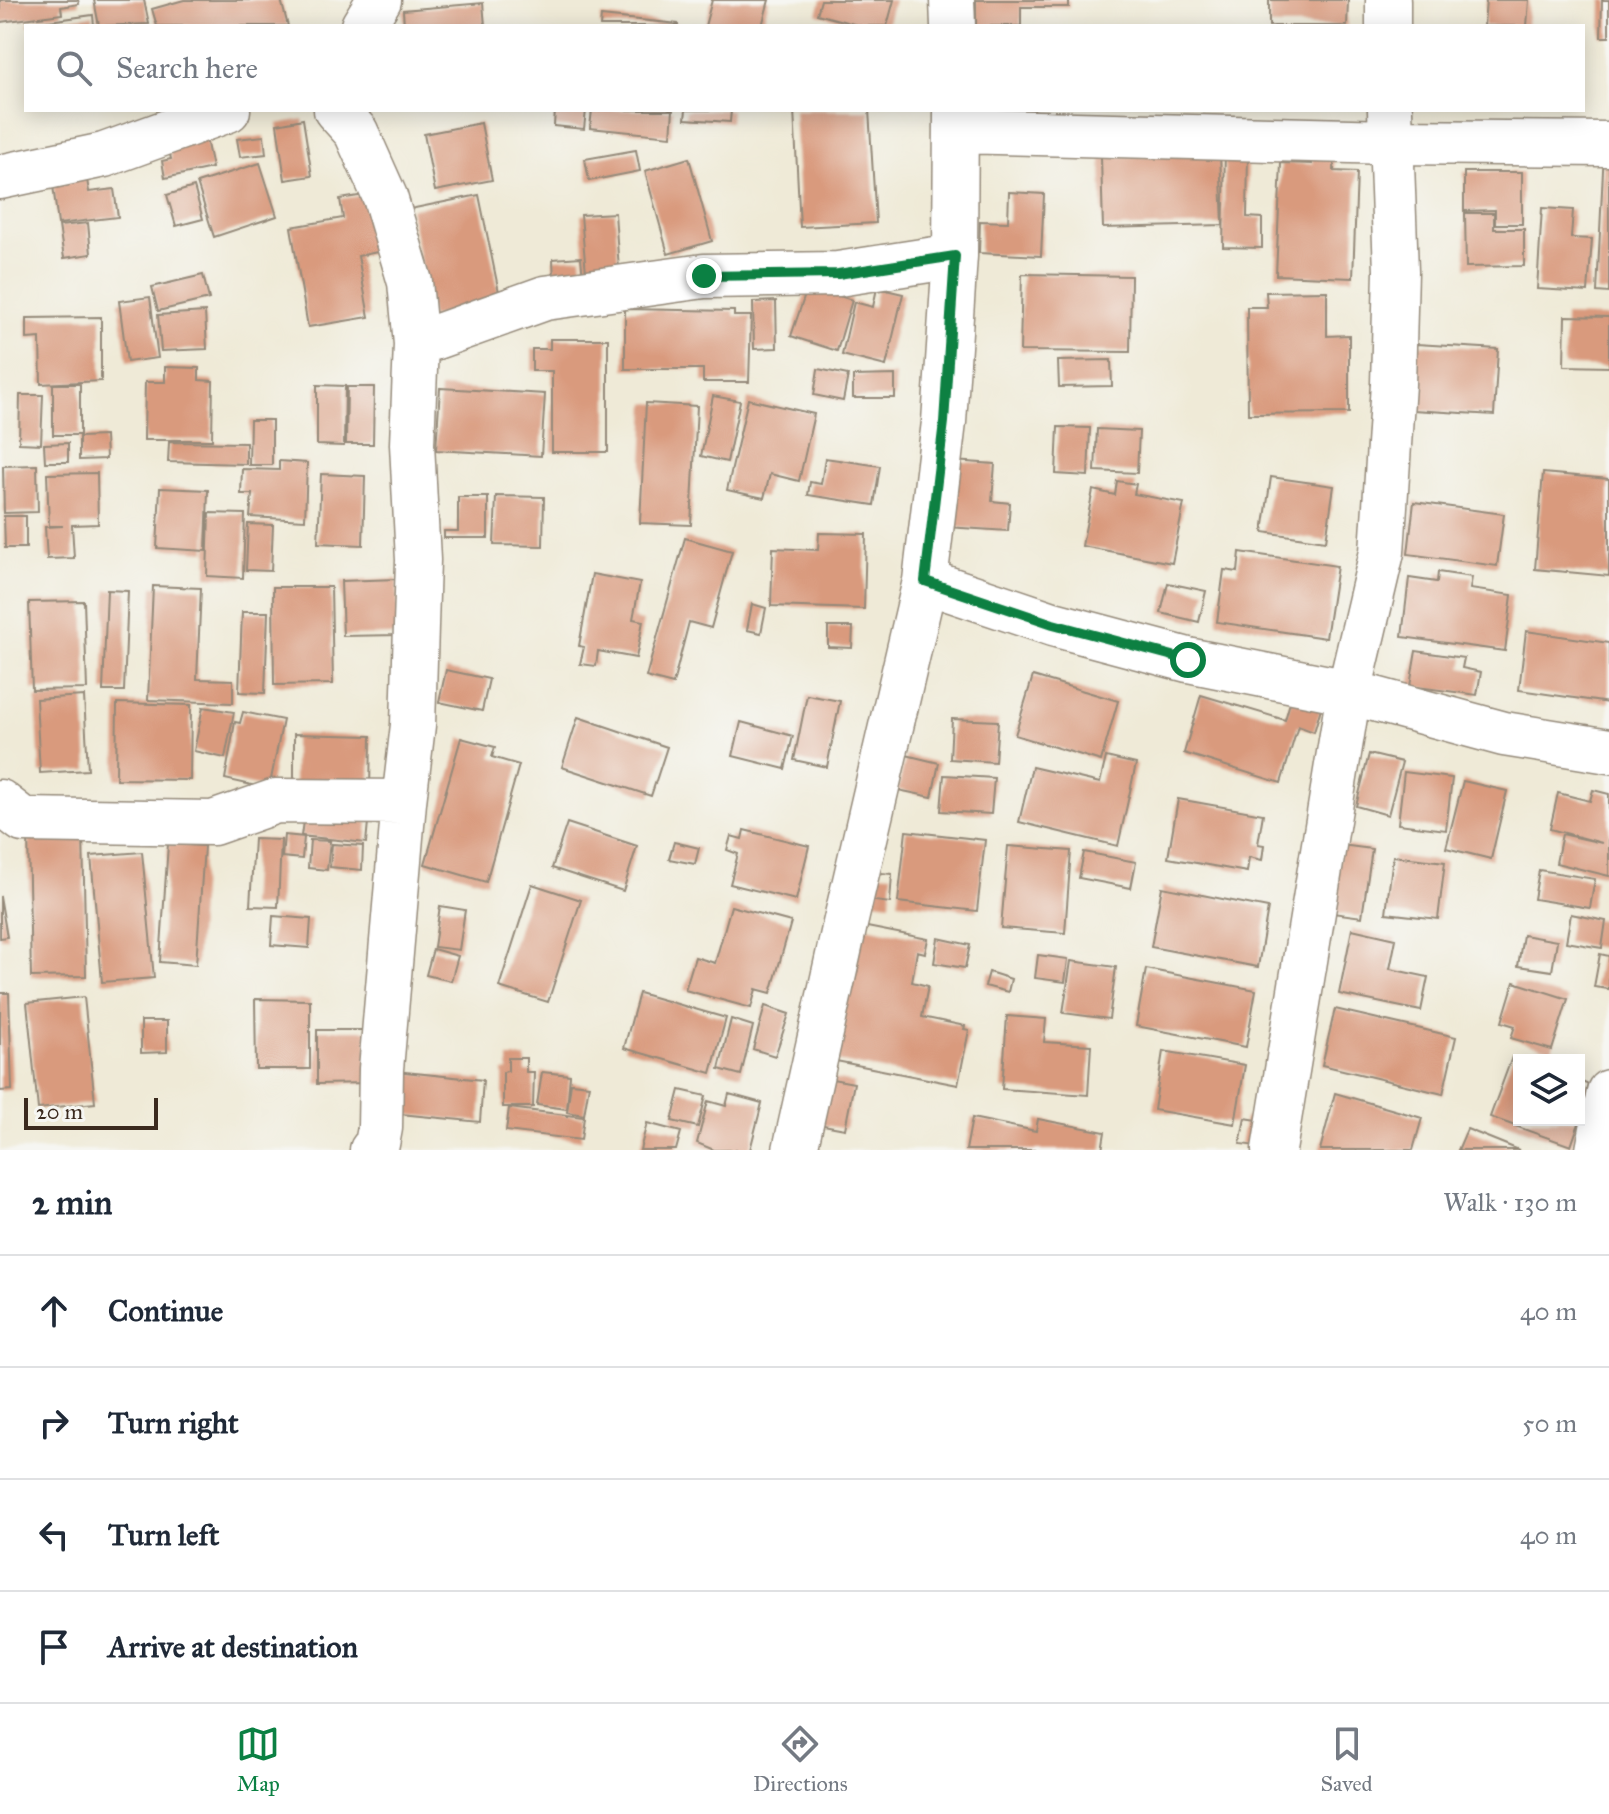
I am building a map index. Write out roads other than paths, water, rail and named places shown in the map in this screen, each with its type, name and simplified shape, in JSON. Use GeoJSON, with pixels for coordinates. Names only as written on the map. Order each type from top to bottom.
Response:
{"type":"FeatureCollection","features":[{"type":"Feature","properties":{"kind":"street"},"geometry":{"type":"LineString","coordinates":[[364,24],[379,0]]}},
{"type":"Feature","properties":{"kind":"street"},"geometry":{"type":"LineString","coordinates":[[952,0],[953,24]]}},
{"type":"Feature","properties":{"kind":"street"},"geometry":{"type":"LineString","coordinates":[[1388,0],[1388,24]]}},
{"type":"Feature","properties":{"kind":"street"},"geometry":{"type":"LineString","coordinates":[[0,177],[104,155],[222,112]]}},
{"type":"Feature","properties":{"kind":"street"},"geometry":{"type":"LineString","coordinates":[[338,112],[356,132],[385,197],[410,282],[416,344],[412,444],[418,560],[413,725],[381,1069],[380,1128],[377,1144],[372,1150]]}},
{"type":"Feature","properties":{"kind":"street"},"geometry":{"type":"LineString","coordinates":[[795,1150],[925,581],[944,422],[955,256],[956,121],[1390,126],[1609,144]]}},
{"type":"Feature","properties":{"kind":"street"},"geometry":{"type":"LineString","coordinates":[[1274,1150],[1349,692],[1382,552],[1393,384],[1396,271],[1390,126]]}},
{"type":"Feature","properties":{"kind":"street"},"geometry":{"type":"LineString","coordinates":[[416,344],[545,298],[704,276],[838,274],[955,256]]}},
{"type":"Feature","properties":{"kind":"street"},"geometry":{"type":"LineString","coordinates":[[925,581],[1053,624],[1188,660],[1349,692],[1504,734],[1609,751]]}},
{"type":"Feature","properties":{"kind":"street"},"geometry":{"type":"LineString","coordinates":[[0,802],[23,820],[213,823],[276,801],[404,802]]}},
{"type":"Feature","properties":{"kind":"street"},"geometry":{"type":"LineString","coordinates":[[1598,1150],[1609,1092]]}}]}
